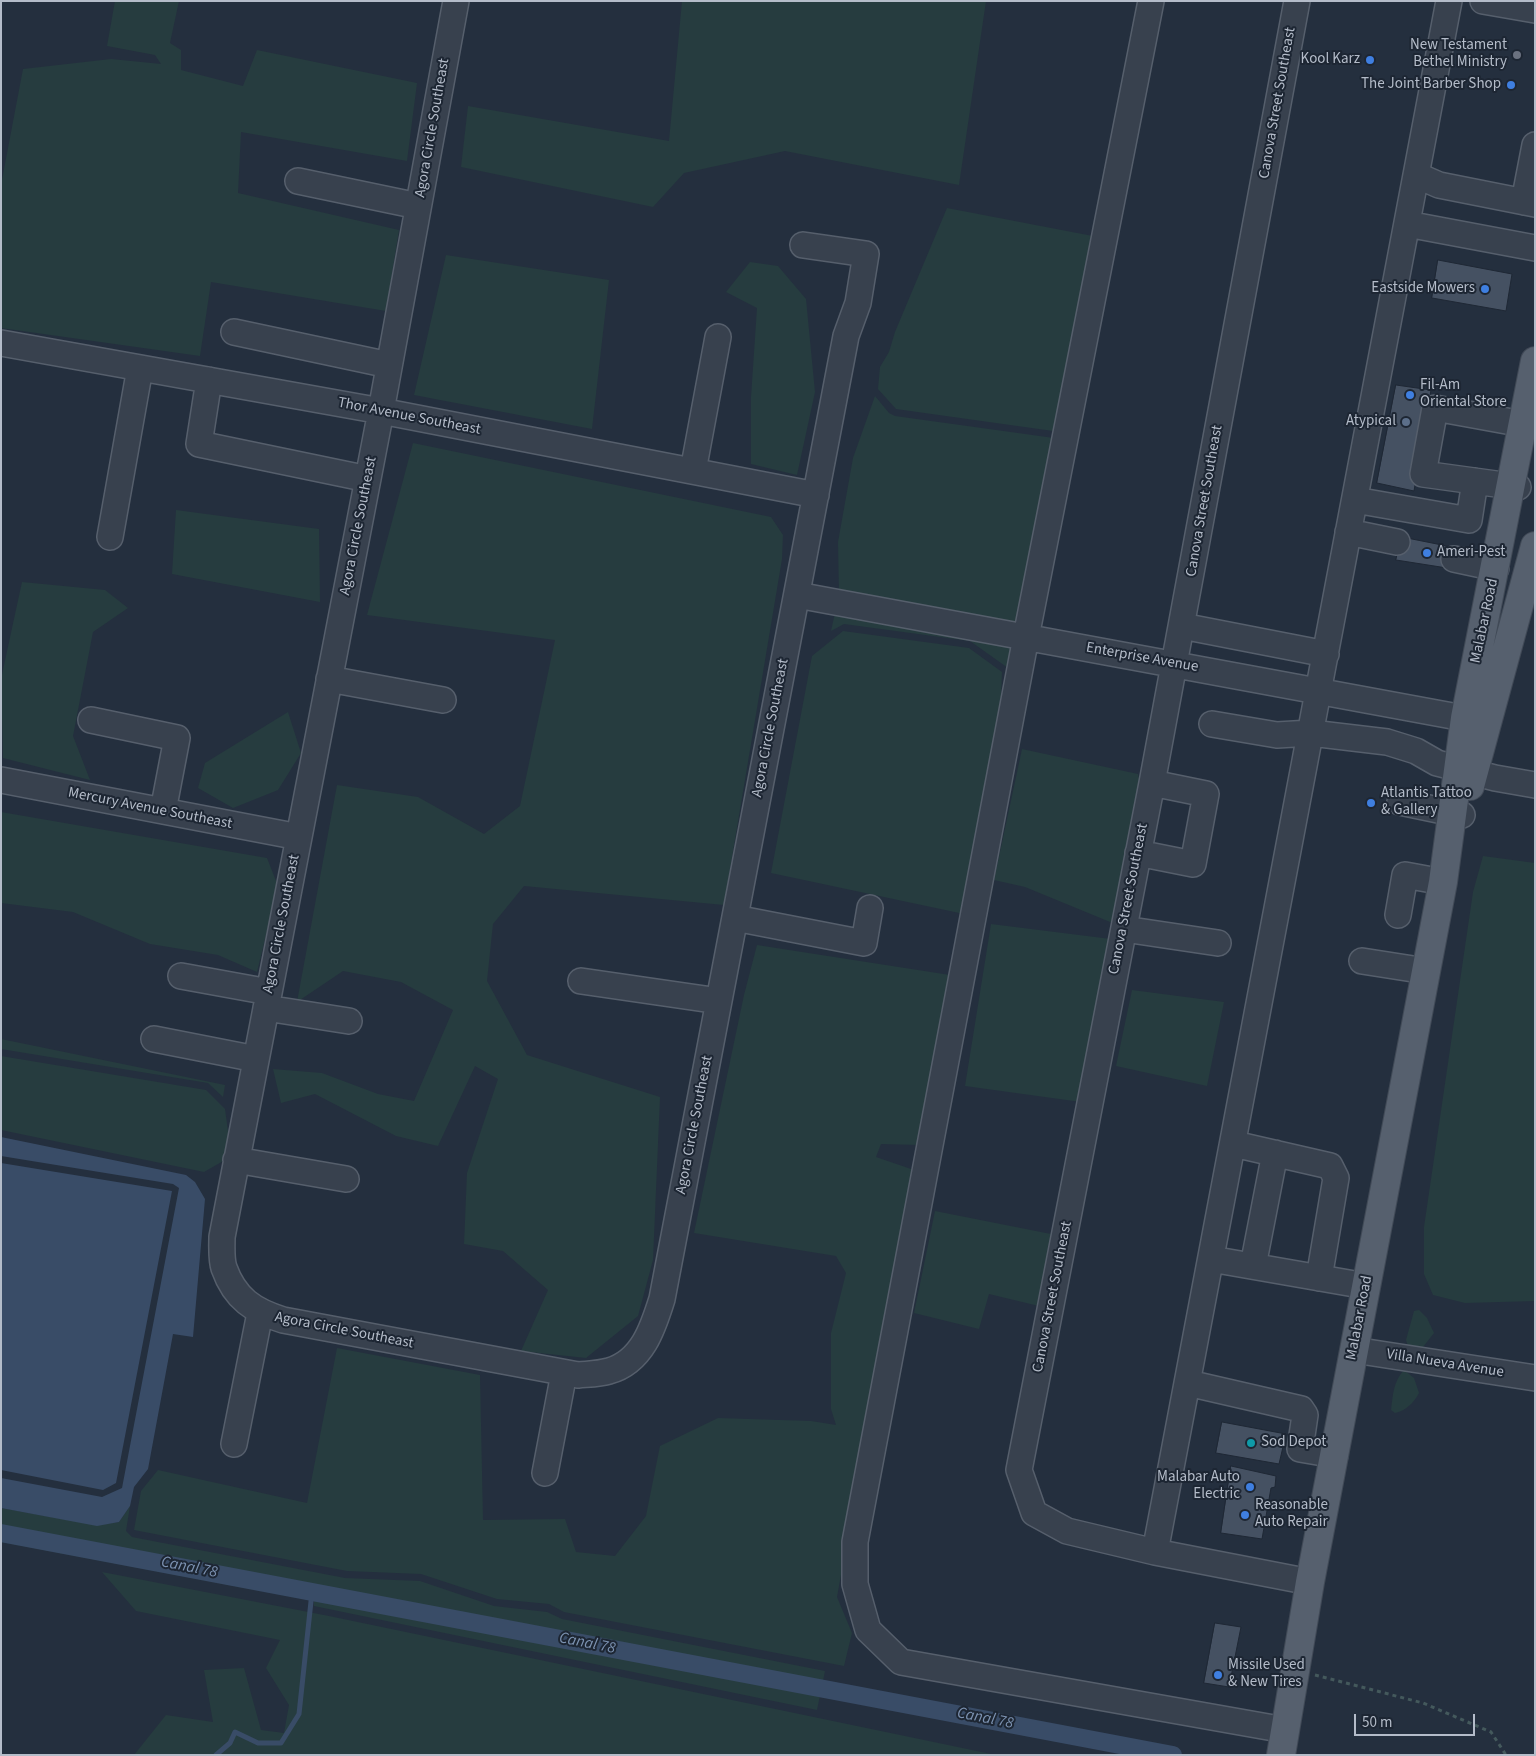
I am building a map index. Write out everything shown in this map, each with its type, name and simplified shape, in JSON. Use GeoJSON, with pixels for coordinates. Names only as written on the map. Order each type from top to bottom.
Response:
{"type":"FeatureCollection","features":[{"type":"Feature","properties":{"kind":"main road"},"geometry":{"type":"LineString","coordinates":[[1530,586],[1507,573],[1504,565],[1515,487],[1521,470],[1521,435],[1535,361]]}},
{"type":"Feature","properties":{"kind":"main road","name":"Malabar Road"},"geometry":{"type":"LineString","coordinates":[[1283,1742],[1310,1582],[1443,882],[1476,720],[1496,568],[1515,487]]}},
{"type":"Feature","properties":{"kind":"main road","name":"Malabar Road"},"geometry":{"type":"LineString","coordinates":[[1476,720],[1530,586],[1535,546]]}},
{"type":"Feature","properties":{"kind":"street","name":"Agora Circle Southeast"},"geometry":{"type":"LineString","coordinates":[[456,1],[381,411],[222,1236],[224,1268],[240,1297],[260,1313],[283,1320],[578,1375],[611,1371],[635,1356],[651,1332],[662,1299],[846,336],[858,303],[866,254],[803,245]]}},
{"type":"Feature","properties":{"kind":"street"},"geometry":{"type":"LineString","coordinates":[[1151,1],[1026,638],[855,1542],[855,1584],[868,1630],[901,1662],[1283,1742]]}},
{"type":"Feature","properties":{"kind":"street","name":"Canova Street Southeast"},"geometry":{"type":"LineString","coordinates":[[1297,1],[1182,626],[1019,1470],[1034,1514],[1067,1532],[1155,1552],[1310,1582]]}},
{"type":"Feature","properties":{"kind":"street"},"geometry":{"type":"LineString","coordinates":[[1155,1552],[1234,1144],[1449,1]]}},
{"type":"Feature","properties":{"kind":"street"},"geometry":{"type":"LineString","coordinates":[[1483,1],[1535,10]]}},
{"type":"Feature","properties":{"kind":"street"},"geometry":{"type":"LineString","coordinates":[[1416,175],[1439,186],[1530,203],[1535,145]]}},
{"type":"Feature","properties":{"kind":"street"},"geometry":{"type":"LineString","coordinates":[[298,181],[418,206]]}},
{"type":"Feature","properties":{"kind":"street"},"geometry":{"type":"LineString","coordinates":[[1407,224],[1535,248]]}},
{"type":"Feature","properties":{"kind":"street"},"geometry":{"type":"LineString","coordinates":[[234,332],[389,365]]}},
{"type":"Feature","properties":{"kind":"street"},"geometry":{"type":"LineString","coordinates":[[693,471],[718,337]]}},
{"type":"Feature","properties":{"kind":"street","name":"Thor Avenue Southeast"},"geometry":{"type":"LineString","coordinates":[[1,343],[381,411],[816,495]]}},
{"type":"Feature","properties":{"kind":"street"},"geometry":{"type":"LineString","coordinates":[[110,537],[140,368]]}},
{"type":"Feature","properties":{"kind":"street"},"geometry":{"type":"LineString","coordinates":[[209,380],[198,444],[368,479]]}},
{"type":"Feature","properties":{"kind":"street"},"geometry":{"type":"LineString","coordinates":[[1515,487],[1423,474],[1435,408],[1521,435]]}},
{"type":"Feature","properties":{"kind":"street"},"geometry":{"type":"LineString","coordinates":[[1355,500],[1469,520],[1475,481]]}},
{"type":"Feature","properties":{"kind":"street"},"geometry":{"type":"LineString","coordinates":[[1348,532],[1397,542]]}},
{"type":"Feature","properties":{"kind":"street"},"geometry":{"type":"LineString","coordinates":[[1454,559],[1496,568]]}},
{"type":"Feature","properties":{"kind":"street","name":"Enterprise Avenue"},"geometry":{"type":"LineString","coordinates":[[797,595],[1476,720]]}},
{"type":"Feature","properties":{"kind":"street"},"geometry":{"type":"LineString","coordinates":[[1182,626],[1326,654]]}},
{"type":"Feature","properties":{"kind":"street"},"geometry":{"type":"LineString","coordinates":[[330,679],[444,700]]}},
{"type":"Feature","properties":{"kind":"street"},"geometry":{"type":"LineString","coordinates":[[92,720],[177,738],[163,811]]}},
{"type":"Feature","properties":{"kind":"street"},"geometry":{"type":"LineString","coordinates":[[1212,724],[1277,735],[1311,734],[1387,742],[1416,751],[1437,763],[1535,785]]}},
{"type":"Feature","properties":{"kind":"street","name":"Mercury Avenue Southeast"},"geometry":{"type":"LineString","coordinates":[[1,780],[299,837]]}},
{"type":"Feature","properties":{"kind":"street"},"geometry":{"type":"LineString","coordinates":[[1138,854],[1193,864],[1206,794],[1152,783]]}},
{"type":"Feature","properties":{"kind":"street"},"geometry":{"type":"LineString","coordinates":[[1400,802],[1457,813]]}},
{"type":"Feature","properties":{"kind":"street"},"geometry":{"type":"LineString","coordinates":[[1398,915],[1405,875],[1443,882]]}},
{"type":"Feature","properties":{"kind":"street"},"geometry":{"type":"LineString","coordinates":[[735,918],[864,943],[870,908]]}},
{"type":"Feature","properties":{"kind":"street"},"geometry":{"type":"LineString","coordinates":[[1124,929],[1218,943]]}},
{"type":"Feature","properties":{"kind":"street"},"geometry":{"type":"LineString","coordinates":[[1362,960],[1426,971]]}},
{"type":"Feature","properties":{"kind":"street"},"geometry":{"type":"LineString","coordinates":[[181,976],[349,1021]]}},
{"type":"Feature","properties":{"kind":"street"},"geometry":{"type":"LineString","coordinates":[[581,981],[719,1001]]}},
{"type":"Feature","properties":{"kind":"street"},"geometry":{"type":"LineString","coordinates":[[154,1039],[256,1059]]}},
{"type":"Feature","properties":{"kind":"street"},"geometry":{"type":"LineString","coordinates":[[1234,1144],[1330,1166],[1336,1178],[1319,1278]]}},
{"type":"Feature","properties":{"kind":"street"},"geometry":{"type":"LineString","coordinates":[[1253,1266],[1275,1153]]}},
{"type":"Feature","properties":{"kind":"street"},"geometry":{"type":"LineString","coordinates":[[236,1160],[346,1179]]}},
{"type":"Feature","properties":{"kind":"street"},"geometry":{"type":"LineString","coordinates":[[1212,1259],[1366,1286]]}},
{"type":"Feature","properties":{"kind":"street"},"geometry":{"type":"LineString","coordinates":[[234,1444],[260,1313]]}},
{"type":"Feature","properties":{"kind":"street","name":"Villa Nueva Avenue"},"geometry":{"type":"LineString","coordinates":[[1354,1350],[1535,1378]]}},
{"type":"Feature","properties":{"kind":"street"},"geometry":{"type":"LineString","coordinates":[[545,1473],[564,1373]]}},
{"type":"Feature","properties":{"kind":"street"},"geometry":{"type":"LineString","coordinates":[[1188,1383],[1301,1409],[1305,1414],[1300,1449],[1335,1455]]}},
{"type":"Feature","properties":{"kind":"path"},"geometry":{"type":"LineString","coordinates":[[1295,1670],[1423,1703],[1491,1732],[1506,1755]]}},
{"type":"Feature","properties":{"kind":"green space"},"geometry":{"type":"Polygon","coordinates":[[[115,1],[179,1],[170,43],[181,50],[181,70],[243,86],[257,50],[417,83],[407,161],[241,132],[238,193],[399,230],[386,311],[211,282],[200,356],[1,328],[1,185],[23,69],[111,59],[161,64],[155,55],[107,46],[115,1]]]}},
{"type":"Feature","properties":{"kind":"green space"},"geometry":{"type":"Polygon","coordinates":[[[682,1],[986,1],[959,185],[785,151],[684,173],[653,207],[461,167],[468,106],[669,141],[682,1]]]}},
{"type":"Feature","properties":{"kind":"green space"},"geometry":{"type":"Polygon","coordinates":[[[947,208],[1098,237],[1053,431],[896,409],[878,389],[880,367],[889,352],[895,332],[947,208]]]}},
{"type":"Feature","properties":{"kind":"green space"},"geometry":{"type":"Polygon","coordinates":[[[446,255],[609,280],[592,429],[414,395],[446,255]]]}},
{"type":"Feature","properties":{"kind":"green space"},"geometry":{"type":"Polygon","coordinates":[[[750,262],[778,266],[806,299],[815,392],[797,475],[751,464],[751,397],[757,308],[726,292],[750,262]]]}},
{"type":"Feature","properties":{"kind":"green space"},"geometry":{"type":"Polygon","coordinates":[[[875,396],[889,413],[895,416],[1054,438],[1008,668],[970,641],[844,624],[831,631],[839,595],[838,542],[853,458],[875,396]]]}},
{"type":"Feature","properties":{"kind":"green space"},"geometry":{"type":"Polygon","coordinates":[[[413,443],[771,517],[783,535],[782,559],[724,905],[524,886],[493,924],[487,981],[527,1055],[660,1097],[653,1260],[638,1316],[586,1358],[521,1351],[548,1290],[503,1251],[464,1244],[467,1173],[498,1079],[475,1066],[438,1146],[396,1136],[315,1094],[281,1103],[273,1069],[322,1073],[378,1094],[414,1101],[453,1010],[401,982],[343,971],[297,1002],[337,785],[418,797],[484,834],[520,806],[555,640],[367,615],[413,443]]]}},
{"type":"Feature","properties":{"kind":"green space"},"geometry":{"type":"Polygon","coordinates":[[[176,510],[319,529],[320,602],[172,574],[176,510]]]}},
{"type":"Feature","properties":{"kind":"green space"},"geometry":{"type":"Polygon","coordinates":[[[22,582],[105,590],[128,608],[93,632],[73,736],[90,780],[3,758],[1,679],[22,582]]]}},
{"type":"Feature","properties":{"kind":"green space"},"geometry":{"type":"Polygon","coordinates":[[[843,631],[969,648],[1002,672],[1000,721],[964,914],[771,873],[812,656],[843,631]]]}},
{"type":"Feature","properties":{"kind":"green space"},"geometry":{"type":"Polygon","coordinates":[[[288,712],[301,753],[278,790],[233,808],[198,788],[205,763],[288,712]]]}},
{"type":"Feature","properties":{"kind":"green space"},"geometry":{"type":"Polygon","coordinates":[[[1022,749],[1138,774],[1141,787],[1115,924],[1025,887],[994,880],[1022,749]]]}},
{"type":"Feature","properties":{"kind":"green space"},"geometry":{"type":"Polygon","coordinates":[[[1,812],[267,858],[278,886],[257,972],[218,955],[150,944],[73,912],[1,903],[1,812]]]}},
{"type":"Feature","properties":{"kind":"green space"},"geometry":{"type":"Polygon","coordinates":[[[1483,856],[1535,863],[1535,1301],[1465,1303],[1433,1295],[1424,1274],[1424,1227],[1473,892],[1483,856]]]}},
{"type":"Feature","properties":{"kind":"green space"},"geometry":{"type":"Polygon","coordinates":[[[991,924],[1111,939],[1081,1102],[965,1086],[991,924]]]}},
{"type":"Feature","properties":{"kind":"green space"},"geometry":{"type":"Polygon","coordinates":[[[757,945],[950,975],[920,1145],[881,1144],[876,1157],[914,1170],[837,1597],[852,1633],[844,1666],[564,1612],[549,1604],[497,1599],[421,1574],[347,1571],[134,1530],[141,1491],[158,1470],[307,1503],[337,1348],[480,1375],[483,1520],[565,1519],[576,1552],[615,1556],[646,1516],[660,1446],[718,1418],[811,1421],[836,1425],[831,1409],[831,1333],[846,1273],[836,1256],[694,1233],[744,995],[757,945]]]}},
{"type":"Feature","properties":{"kind":"green space"},"geometry":{"type":"Polygon","coordinates":[[[1132,990],[1224,1002],[1207,1086],[1116,1066],[1132,990]]]}},
{"type":"Feature","properties":{"kind":"green space"},"geometry":{"type":"Polygon","coordinates":[[[1,1039],[225,1085],[223,1097],[208,1083],[1,1049],[1,1039]]]}},
{"type":"Feature","properties":{"kind":"green space"},"geometry":{"type":"Polygon","coordinates":[[[1,1056],[206,1090],[225,1109],[229,1139],[225,1160],[204,1172],[1,1130],[1,1056]]]}},
{"type":"Feature","properties":{"kind":"green space"},"geometry":{"type":"Polygon","coordinates":[[[935,1211],[1056,1235],[1043,1307],[989,1294],[979,1329],[914,1313],[935,1211]]]}},
{"type":"Feature","properties":{"kind":"green space"},"geometry":{"type":"Polygon","coordinates":[[[1419,1310],[1427,1318],[1434,1333],[1423,1347],[1408,1346],[1406,1340],[1414,1311],[1419,1310]]]}},
{"type":"Feature","properties":{"kind":"green space"},"geometry":{"type":"Polygon","coordinates":[[[1404,1370],[1414,1378],[1419,1393],[1409,1406],[1395,1413],[1391,1410],[1394,1389],[1404,1370]]]}},
{"type":"Feature","properties":{"kind":"green space"},"geometry":{"type":"Polygon","coordinates":[[[130,1506],[126,1531],[132,1537],[345,1578],[420,1581],[494,1606],[547,1612],[562,1619],[825,1671],[817,1710],[314,1606],[314,1601],[1,1542],[1,1508],[97,1525],[119,1522],[130,1506]]]}},
{"type":"Feature","properties":{"kind":"green space"},"geometry":{"type":"Polygon","coordinates":[[[102,1572],[329,1616],[996,1755],[134,1755],[166,1715],[213,1722],[204,1670],[244,1668],[261,1730],[284,1733],[289,1705],[266,1668],[280,1640],[136,1611],[102,1572]]]}},
{"type":"Feature","properties":{"kind":"water"},"geometry":{"type":"Polygon","coordinates":[[[1,1137],[186,1175],[195,1182],[205,1199],[193,1337],[173,1334],[148,1469],[134,1487],[130,1506],[119,1522],[97,1526],[1,1508],[1,1478],[102,1497],[122,1488],[179,1188],[173,1184],[1,1156],[1,1137]]]}},
{"type":"Feature","properties":{"kind":"water"},"geometry":{"type":"Polygon","coordinates":[[[1,1163],[172,1191],[116,1483],[103,1490],[1,1470],[1,1163]]]}},
{"type":"Feature","properties":{"kind":"building"},"geometry":{"type":"Polygon","coordinates":[[[1438,260],[1512,274],[1506,311],[1432,298],[1438,260]]]}},
{"type":"Feature","properties":{"kind":"building"},"geometry":{"type":"Polygon","coordinates":[[[1396,385],[1431,390],[1414,491],[1377,483],[1396,385]]]}},
{"type":"Feature","properties":{"kind":"building"},"geometry":{"type":"Polygon","coordinates":[[[1402,537],[1452,547],[1447,568],[1396,560],[1402,537]]]}},
{"type":"Feature","properties":{"kind":"building","name":"Sod Depot"},"geometry":{"type":"Polygon","coordinates":[[[1222,1422],[1286,1434],[1279,1464],[1216,1453],[1222,1422]]]}},
{"type":"Feature","properties":{"kind":"building"},"geometry":{"type":"Polygon","coordinates":[[[1231,1466],[1276,1476],[1275,1487],[1271,1488],[1262,1539],[1221,1533],[1231,1466]]]}},
{"type":"Feature","properties":{"kind":"building"},"geometry":{"type":"Polygon","coordinates":[[[1215,1623],[1241,1627],[1229,1687],[1204,1683],[1215,1623]]]}},
{"type":"Feature","properties":{"kind":"waterway","name":"Canal 78"},"geometry":{"type":"LineString","coordinates":[[1,1533],[1173,1755]]}},
{"type":"Feature","properties":{"kind":"waterway"},"geometry":{"type":"LineString","coordinates":[[216,1755],[230,1743],[235,1732],[258,1743],[281,1743],[299,1714],[312,1592]]}},
{"type":"Feature","properties":{"kind":"place","name":"New Testament Bethel Ministry"},"geometry":{"type":"Point","coordinates":[1517,55]}},
{"type":"Feature","properties":{"kind":"place","name":"Kool Karz"},"geometry":{"type":"Point","coordinates":[1370,60]}},
{"type":"Feature","properties":{"kind":"place","name":"The Joint Barber Shop"},"geometry":{"type":"Point","coordinates":[1511,85]}},
{"type":"Feature","properties":{"kind":"place","name":"Eastside Mowers"},"geometry":{"type":"Point","coordinates":[1485,289]}},
{"type":"Feature","properties":{"kind":"place","name":"Fil-Am Oriental Store"},"geometry":{"type":"Point","coordinates":[1410,395]}},
{"type":"Feature","properties":{"kind":"place","name":"Atypical"},"geometry":{"type":"Point","coordinates":[1406,422]}},
{"type":"Feature","properties":{"kind":"place","name":"Ameri-Pest"},"geometry":{"type":"Point","coordinates":[1427,553]}},
{"type":"Feature","properties":{"kind":"place","name":"Atlantis Tattoo & Gallery"},"geometry":{"type":"Point","coordinates":[1371,803]}},
{"type":"Feature","properties":{"kind":"place","name":"Sod Depot"},"geometry":{"type":"Point","coordinates":[1251,1443]}},
{"type":"Feature","properties":{"kind":"place","name":"Malabar Auto Electric"},"geometry":{"type":"Point","coordinates":[1250,1487]}},
{"type":"Feature","properties":{"kind":"place","name":"Reasonable Auto Repair"},"geometry":{"type":"Point","coordinates":[1245,1515]}},
{"type":"Feature","properties":{"kind":"place","name":"Missile Used & New Tires"},"geometry":{"type":"Point","coordinates":[1218,1675]}}]}
